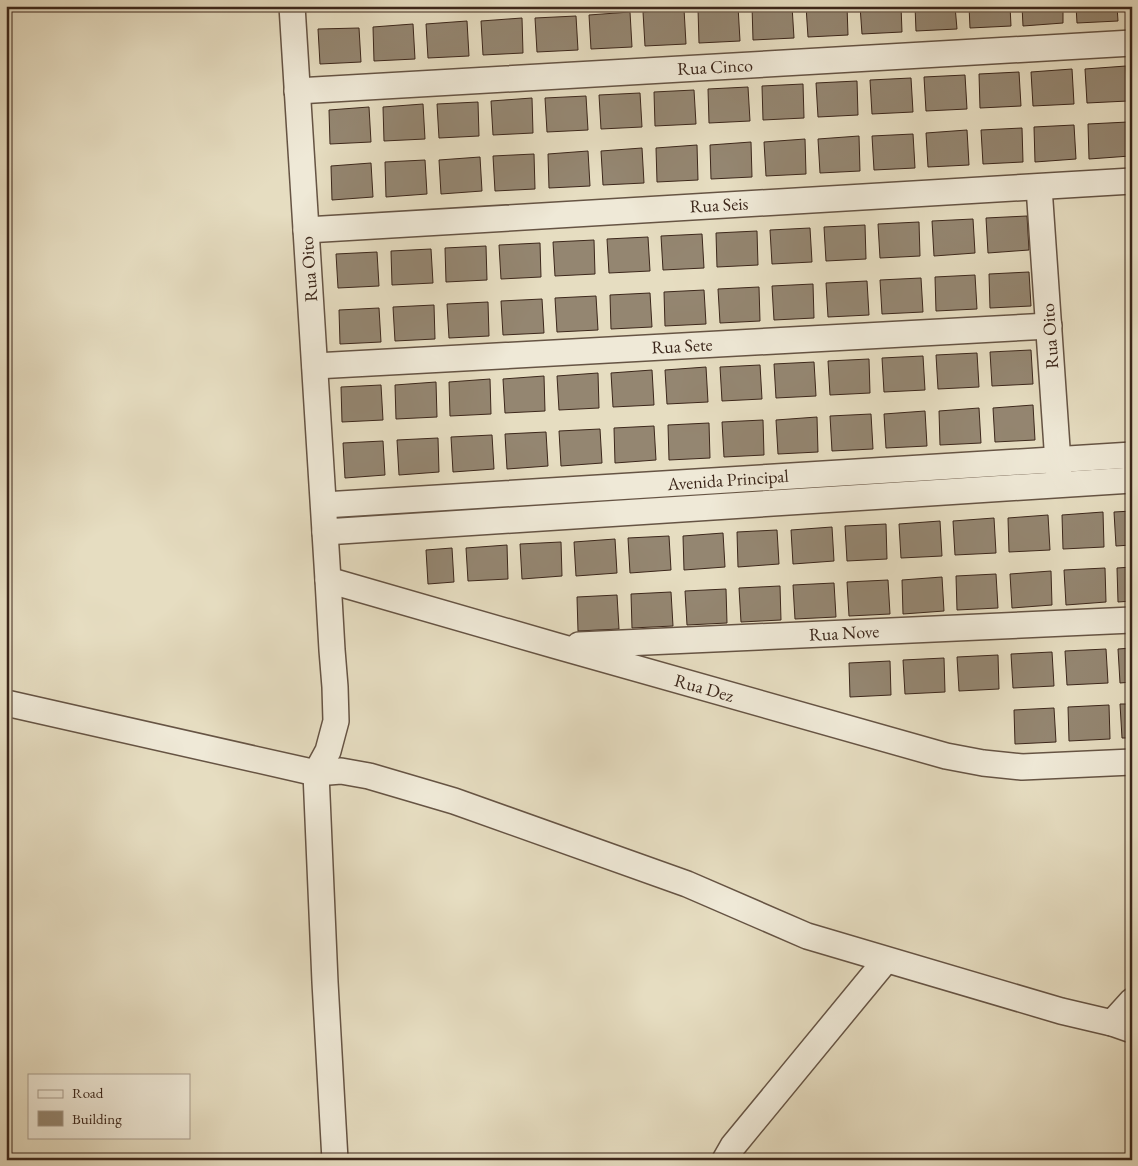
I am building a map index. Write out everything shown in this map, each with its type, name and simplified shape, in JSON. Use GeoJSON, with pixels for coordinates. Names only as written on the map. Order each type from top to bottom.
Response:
{"type":"FeatureCollection","features":[{"type":"Feature","properties":{"kind":"street","name":"Rua Oito"},"geometry":{"type":"LineString","coordinates":[[292,6],[325,532]]}},
{"type":"Feature","properties":{"kind":"street","name":"Rua Cinco"},"geometry":{"type":"LineString","coordinates":[[297,91],[1132,43]]}},
{"type":"Feature","properties":{"kind":"street","name":"Rua Seis"},"geometry":{"type":"LineString","coordinates":[[306,230],[1132,181]]}},
{"type":"Feature","properties":{"kind":"street","name":"Rua Oito"},"geometry":{"type":"LineString","coordinates":[[1039,187],[1060,484]]}},
{"type":"Feature","properties":{"kind":"street","name":"Rua Sete"},"geometry":{"type":"LineString","coordinates":[[315,366],[1049,326]]}},
{"type":"Feature","properties":{"kind":"street","name":"Avenida Principal"},"geometry":{"type":"LineString","coordinates":[[324,505],[1132,455]]}},
{"type":"Feature","properties":{"kind":"street","name":"Avenida Principal"},"geometry":{"type":"LineString","coordinates":[[325,532],[1132,480]]}},
{"type":"Feature","properties":{"kind":"street"},"geometry":{"type":"LineString","coordinates":[[325,532],[336,721],[328,751],[316,773],[324,972],[335,1160]]}},
{"type":"Feature","properties":{"kind":"street","name":"Rua Dez"},"geometry":{"type":"LineString","coordinates":[[328,580],[946,756],[983,763],[1022,767],[1132,762]]}},
{"type":"Feature","properties":{"kind":"street","name":"Rua Nove"},"geometry":{"type":"LineString","coordinates":[[557,646],[1132,620]]}},
{"type":"Feature","properties":{"kind":"street"},"geometry":{"type":"LineString","coordinates":[[6,703],[316,773],[341,771],[369,776],[454,801],[687,884],[808,936],[1061,1012],[1122,1027],[1132,1001]]}},
{"type":"Feature","properties":{"kind":"street"},"geometry":{"type":"LineString","coordinates":[[725,1160],[733,1146],[886,960]]}},
{"type":"Feature","properties":{"kind":"building"},"geometry":{"type":"Polygon","coordinates":[[[738,6],[740,41],[699,43],[698,9],[738,6]]]}},
{"type":"Feature","properties":{"kind":"building"},"geometry":{"type":"Polygon","coordinates":[[[752,6],[792,6],[794,38],[753,40],[752,6]]]}},
{"type":"Feature","properties":{"kind":"building"},"geometry":{"type":"Polygon","coordinates":[[[806,6],[847,6],[848,35],[808,37],[806,6]]]}},
{"type":"Feature","properties":{"kind":"building"},"geometry":{"type":"Polygon","coordinates":[[[860,6],[901,6],[902,32],[862,34],[860,6]]]}},
{"type":"Feature","properties":{"kind":"building"},"geometry":{"type":"Polygon","coordinates":[[[915,6],[955,6],[957,29],[916,31],[915,6]]]}},
{"type":"Feature","properties":{"kind":"building"},"geometry":{"type":"Polygon","coordinates":[[[969,6],[1010,6],[1011,26],[970,28],[969,6]]]}},
{"type":"Feature","properties":{"kind":"building"},"geometry":{"type":"Polygon","coordinates":[[[1022,6],[1063,6],[1063,23],[1023,26],[1022,6]]]}},
{"type":"Feature","properties":{"kind":"building"},"geometry":{"type":"Polygon","coordinates":[[[1076,6],[1117,6],[1118,21],[1077,23],[1076,6]]]}},
{"type":"Feature","properties":{"kind":"building"},"geometry":{"type":"Polygon","coordinates":[[[684,9],[686,44],[645,46],[643,12],[684,9]]]}},
{"type":"Feature","properties":{"kind":"building"},"geometry":{"type":"Polygon","coordinates":[[[630,12],[632,47],[591,49],[589,15],[630,12]]]}},
{"type":"Feature","properties":{"kind":"building"},"geometry":{"type":"Polygon","coordinates":[[[576,16],[578,50],[537,52],[535,18],[576,16]]]}},
{"type":"Feature","properties":{"kind":"building"},"geometry":{"type":"Polygon","coordinates":[[[522,18],[523,53],[483,55],[481,21],[522,18]]]}},
{"type":"Feature","properties":{"kind":"building"},"geometry":{"type":"Polygon","coordinates":[[[467,21],[469,56],[428,58],[426,24],[467,21]]]}},
{"type":"Feature","properties":{"kind":"building"},"geometry":{"type":"Polygon","coordinates":[[[413,24],[415,59],[374,61],[373,27],[413,24]]]}},
{"type":"Feature","properties":{"kind":"building"},"geometry":{"type":"Polygon","coordinates":[[[359,28],[361,62],[320,64],[318,29],[359,28]]]}},
{"type":"Feature","properties":{"kind":"building"},"geometry":{"type":"Polygon","coordinates":[[[1126,66],[1128,101],[1087,103],[1085,69],[1126,66]]]}},
{"type":"Feature","properties":{"kind":"building"},"geometry":{"type":"Polygon","coordinates":[[[1072,69],[1074,104],[1033,106],[1031,72],[1072,69]]]}},
{"type":"Feature","properties":{"kind":"building"},"geometry":{"type":"Polygon","coordinates":[[[1019,72],[1021,106],[980,108],[979,74],[1019,72]]]}},
{"type":"Feature","properties":{"kind":"building"},"geometry":{"type":"Polygon","coordinates":[[[965,75],[967,109],[926,111],[924,77],[965,75]]]}},
{"type":"Feature","properties":{"kind":"building"},"geometry":{"type":"Polygon","coordinates":[[[911,78],[913,112],[872,114],[870,80],[911,78]]]}},
{"type":"Feature","properties":{"kind":"building"},"geometry":{"type":"Polygon","coordinates":[[[857,81],[858,115],[818,117],[816,83],[857,81]]]}},
{"type":"Feature","properties":{"kind":"building"},"geometry":{"type":"Polygon","coordinates":[[[803,84],[804,118],[763,120],[762,86],[803,84]]]}},
{"type":"Feature","properties":{"kind":"building"},"geometry":{"type":"Polygon","coordinates":[[[748,87],[750,121],[709,123],[708,89],[748,87]]]}},
{"type":"Feature","properties":{"kind":"building"},"geometry":{"type":"Polygon","coordinates":[[[694,90],[696,124],[655,126],[654,92],[694,90]]]}},
{"type":"Feature","properties":{"kind":"building"},"geometry":{"type":"Polygon","coordinates":[[[640,93],[642,127],[601,129],[599,95],[640,93]]]}},
{"type":"Feature","properties":{"kind":"building"},"geometry":{"type":"Polygon","coordinates":[[[586,96],[588,130],[547,132],[545,98],[586,96]]]}},
{"type":"Feature","properties":{"kind":"building"},"geometry":{"type":"Polygon","coordinates":[[[532,98],[533,133],[493,135],[491,101],[532,98]]]}},
{"type":"Feature","properties":{"kind":"building"},"geometry":{"type":"Polygon","coordinates":[[[478,102],[479,136],[439,138],[437,104],[478,102]]]}},
{"type":"Feature","properties":{"kind":"building"},"geometry":{"type":"Polygon","coordinates":[[[423,104],[425,139],[384,141],[383,107],[423,104]]]}},
{"type":"Feature","properties":{"kind":"building"},"geometry":{"type":"Polygon","coordinates":[[[369,107],[371,142],[330,144],[329,110],[369,107]]]}},
{"type":"Feature","properties":{"kind":"building"},"geometry":{"type":"Polygon","coordinates":[[[1128,122],[1130,156],[1089,159],[1088,124],[1128,122]]]}},
{"type":"Feature","properties":{"kind":"building"},"geometry":{"type":"Polygon","coordinates":[[[1074,125],[1076,159],[1035,162],[1034,127],[1074,125]]]}},
{"type":"Feature","properties":{"kind":"building"},"geometry":{"type":"Polygon","coordinates":[[[1022,128],[1023,162],[983,164],[981,130],[1022,128]]]}},
{"type":"Feature","properties":{"kind":"building"},"geometry":{"type":"Polygon","coordinates":[[[967,130],[969,165],[928,167],[926,133],[967,130]]]}},
{"type":"Feature","properties":{"kind":"building"},"geometry":{"type":"Polygon","coordinates":[[[913,134],[915,168],[874,170],[872,136],[913,134]]]}},
{"type":"Feature","properties":{"kind":"building"},"geometry":{"type":"Polygon","coordinates":[[[859,136],[860,171],[820,173],[818,139],[859,136]]]}},
{"type":"Feature","properties":{"kind":"building"},"geometry":{"type":"Polygon","coordinates":[[[805,139],[806,174],[766,176],[764,142],[805,139]]]}},
{"type":"Feature","properties":{"kind":"building"},"geometry":{"type":"Polygon","coordinates":[[[751,142],[752,177],[711,179],[710,145],[751,142]]]}},
{"type":"Feature","properties":{"kind":"building"},"geometry":{"type":"Polygon","coordinates":[[[697,145],[698,180],[657,182],[656,148],[697,145]]]}},
{"type":"Feature","properties":{"kind":"building"},"geometry":{"type":"Polygon","coordinates":[[[642,148],[644,183],[603,185],[601,151],[642,148]]]}},
{"type":"Feature","properties":{"kind":"building"},"geometry":{"type":"Polygon","coordinates":[[[588,151],[590,186],[549,188],[548,154],[588,151]]]}},
{"type":"Feature","properties":{"kind":"building"},"geometry":{"type":"Polygon","coordinates":[[[534,154],[535,189],[495,191],[493,156],[534,154]]]}},
{"type":"Feature","properties":{"kind":"building"},"geometry":{"type":"Polygon","coordinates":[[[480,157],[482,191],[441,194],[439,160],[480,157]]]}},
{"type":"Feature","properties":{"kind":"building"},"geometry":{"type":"Polygon","coordinates":[[[425,160],[427,194],[386,197],[385,162],[425,160]]]}},
{"type":"Feature","properties":{"kind":"building"},"geometry":{"type":"Polygon","coordinates":[[[371,163],[373,197],[332,200],[331,166],[371,163]]]}},
{"type":"Feature","properties":{"kind":"building"},"geometry":{"type":"Polygon","coordinates":[[[1027,216],[1029,250],[988,253],[986,218],[1027,216]]]}},
{"type":"Feature","properties":{"kind":"building"},"geometry":{"type":"Polygon","coordinates":[[[973,219],[975,253],[934,256],[932,221],[973,219]]]}},
{"type":"Feature","properties":{"kind":"building"},"geometry":{"type":"Polygon","coordinates":[[[919,222],[920,256],[880,258],[878,224],[919,222]]]}},
{"type":"Feature","properties":{"kind":"building"},"geometry":{"type":"Polygon","coordinates":[[[865,225],[866,259],[826,261],[824,227],[865,225]]]}},
{"type":"Feature","properties":{"kind":"building"},"geometry":{"type":"Polygon","coordinates":[[[810,228],[812,262],[772,264],[770,230],[810,228]]]}},
{"type":"Feature","properties":{"kind":"building"},"geometry":{"type":"Polygon","coordinates":[[[757,231],[758,265],[717,267],[716,233],[757,231]]]}},
{"type":"Feature","properties":{"kind":"building"},"geometry":{"type":"Polygon","coordinates":[[[702,234],[704,268],[663,270],[661,236],[702,234]]]}},
{"type":"Feature","properties":{"kind":"building"},"geometry":{"type":"Polygon","coordinates":[[[648,237],[650,271],[609,273],[607,239],[648,237]]]}},
{"type":"Feature","properties":{"kind":"building"},"geometry":{"type":"Polygon","coordinates":[[[594,240],[595,274],[555,276],[553,242],[594,240]]]}},
{"type":"Feature","properties":{"kind":"building"},"geometry":{"type":"Polygon","coordinates":[[[540,243],[541,277],[501,279],[499,245],[540,243]]]}},
{"type":"Feature","properties":{"kind":"building"},"geometry":{"type":"Polygon","coordinates":[[[486,246],[487,280],[446,282],[445,248],[486,246]]]}},
{"type":"Feature","properties":{"kind":"building"},"geometry":{"type":"Polygon","coordinates":[[[431,249],[433,283],[392,285],[391,251],[431,249]]]}},
{"type":"Feature","properties":{"kind":"building"},"geometry":{"type":"Polygon","coordinates":[[[377,252],[379,286],[338,288],[336,254],[377,252]]]}},
{"type":"Feature","properties":{"kind":"building"},"geometry":{"type":"Polygon","coordinates":[[[1029,272],[1031,306],[990,308],[989,274],[1029,272]]]}},
{"type":"Feature","properties":{"kind":"building"},"geometry":{"type":"Polygon","coordinates":[[[975,275],[977,309],[936,311],[935,277],[975,275]]]}},
{"type":"Feature","properties":{"kind":"building"},"geometry":{"type":"Polygon","coordinates":[[[921,278],[923,312],[882,314],[880,280],[921,278]]]}},
{"type":"Feature","properties":{"kind":"building"},"geometry":{"type":"Polygon","coordinates":[[[867,281],[869,315],[828,317],[826,283],[867,281]]]}},
{"type":"Feature","properties":{"kind":"building"},"geometry":{"type":"Polygon","coordinates":[[[813,284],[814,318],[774,320],[772,286],[813,284]]]}},
{"type":"Feature","properties":{"kind":"building"},"geometry":{"type":"Polygon","coordinates":[[[759,287],[760,321],[720,323],[718,289],[759,287]]]}},
{"type":"Feature","properties":{"kind":"building"},"geometry":{"type":"Polygon","coordinates":[[[704,290],[706,324],[665,326],[664,292],[704,290]]]}},
{"type":"Feature","properties":{"kind":"building"},"geometry":{"type":"Polygon","coordinates":[[[650,293],[652,327],[611,329],[610,295],[650,293]]]}},
{"type":"Feature","properties":{"kind":"building"},"geometry":{"type":"Polygon","coordinates":[[[596,296],[598,330],[557,332],[555,298],[596,296]]]}},
{"type":"Feature","properties":{"kind":"building"},"geometry":{"type":"Polygon","coordinates":[[[542,299],[544,333],[503,335],[501,301],[542,299]]]}},
{"type":"Feature","properties":{"kind":"building"},"geometry":{"type":"Polygon","coordinates":[[[488,302],[489,336],[449,338],[447,304],[488,302]]]}},
{"type":"Feature","properties":{"kind":"building"},"geometry":{"type":"Polygon","coordinates":[[[434,305],[435,339],[395,341],[393,307],[434,305]]]}},
{"type":"Feature","properties":{"kind":"building"},"geometry":{"type":"Polygon","coordinates":[[[379,308],[381,342],[340,344],[339,310],[379,308]]]}},
{"type":"Feature","properties":{"kind":"building"},"geometry":{"type":"Polygon","coordinates":[[[1031,350],[1033,384],[992,386],[990,352],[1031,350]]]}},
{"type":"Feature","properties":{"kind":"building"},"geometry":{"type":"Polygon","coordinates":[[[977,353],[979,387],[938,389],[936,355],[977,353]]]}},
{"type":"Feature","properties":{"kind":"building"},"geometry":{"type":"Polygon","coordinates":[[[923,356],[925,390],[884,392],[882,358],[923,356]]]}},
{"type":"Feature","properties":{"kind":"building"},"geometry":{"type":"Polygon","coordinates":[[[869,359],[870,393],[830,395],[828,361],[869,359]]]}},
{"type":"Feature","properties":{"kind":"building"},"geometry":{"type":"Polygon","coordinates":[[[814,362],[816,396],[776,398],[774,364],[814,362]]]}},
{"type":"Feature","properties":{"kind":"building"},"geometry":{"type":"Polygon","coordinates":[[[760,365],[762,399],[722,401],[720,367],[760,365]]]}},
{"type":"Feature","properties":{"kind":"building"},"geometry":{"type":"Polygon","coordinates":[[[706,367],[708,402],[667,404],[665,370],[706,367]]]}},
{"type":"Feature","properties":{"kind":"building"},"geometry":{"type":"Polygon","coordinates":[[[652,370],[654,405],[613,407],[611,373],[652,370]]]}},
{"type":"Feature","properties":{"kind":"building"},"geometry":{"type":"Polygon","coordinates":[[[598,373],[599,408],[559,410],[557,376],[598,373]]]}},
{"type":"Feature","properties":{"kind":"building"},"geometry":{"type":"Polygon","coordinates":[[[544,376],[545,411],[505,413],[503,379],[544,376]]]}},
{"type":"Feature","properties":{"kind":"building"},"geometry":{"type":"Polygon","coordinates":[[[490,379],[491,414],[450,416],[449,382],[490,379]]]}},
{"type":"Feature","properties":{"kind":"building"},"geometry":{"type":"Polygon","coordinates":[[[436,382],[437,417],[396,419],[395,385],[436,382]]]}},
{"type":"Feature","properties":{"kind":"building"},"geometry":{"type":"Polygon","coordinates":[[[381,385],[383,420],[342,422],[341,387],[381,385]]]}},
{"type":"Feature","properties":{"kind":"building"},"geometry":{"type":"Polygon","coordinates":[[[1033,405],[1035,440],[995,442],[993,408],[1033,405]]]}},
{"type":"Feature","properties":{"kind":"building"},"geometry":{"type":"Polygon","coordinates":[[[979,408],[981,443],[940,445],[939,411],[979,408]]]}},
{"type":"Feature","properties":{"kind":"building"},"geometry":{"type":"Polygon","coordinates":[[[925,411],[927,446],[886,448],[884,414],[925,411]]]}},
{"type":"Feature","properties":{"kind":"building"},"geometry":{"type":"Polygon","coordinates":[[[871,414],[873,449],[832,451],[830,416],[871,414]]]}},
{"type":"Feature","properties":{"kind":"building"},"geometry":{"type":"Polygon","coordinates":[[[817,417],[818,452],[778,454],[776,420],[817,417]]]}},
{"type":"Feature","properties":{"kind":"building"},"geometry":{"type":"Polygon","coordinates":[[[763,420],[764,455],[724,457],[722,422],[763,420]]]}},
{"type":"Feature","properties":{"kind":"building"},"geometry":{"type":"Polygon","coordinates":[[[709,423],[710,458],[669,460],[668,425],[709,423]]]}},
{"type":"Feature","properties":{"kind":"building"},"geometry":{"type":"Polygon","coordinates":[[[654,426],[656,460],[615,463],[614,428],[654,426]]]}},
{"type":"Feature","properties":{"kind":"building"},"geometry":{"type":"Polygon","coordinates":[[[600,429],[602,463],[561,466],[559,431],[600,429]]]}},
{"type":"Feature","properties":{"kind":"building"},"geometry":{"type":"Polygon","coordinates":[[[546,432],[548,466],[507,469],[505,434],[546,432]]]}},
{"type":"Feature","properties":{"kind":"building"},"geometry":{"type":"Polygon","coordinates":[[[492,435],[494,469],[453,472],[451,437],[492,435]]]}},
{"type":"Feature","properties":{"kind":"building"},"geometry":{"type":"Polygon","coordinates":[[[438,438],[439,472],[399,475],[397,440],[438,438]]]}},
{"type":"Feature","properties":{"kind":"building"},"geometry":{"type":"Polygon","coordinates":[[[383,441],[385,475],[345,478],[343,443],[383,441]]]}},
{"type":"Feature","properties":{"kind":"building"},"geometry":{"type":"Polygon","coordinates":[[[1132,511],[1132,545],[1116,546],[1114,512],[1132,511]]]}},
{"type":"Feature","properties":{"kind":"building"},"geometry":{"type":"Polygon","coordinates":[[[1103,512],[1104,547],[1063,549],[1062,515],[1103,512]]]}},
{"type":"Feature","properties":{"kind":"building"},"geometry":{"type":"Polygon","coordinates":[[[1048,515],[1050,550],[1009,552],[1008,518],[1048,515]]]}},
{"type":"Feature","properties":{"kind":"building"},"geometry":{"type":"Polygon","coordinates":[[[994,518],[996,553],[955,555],[953,521],[994,518]]]}},
{"type":"Feature","properties":{"kind":"building"},"geometry":{"type":"Polygon","coordinates":[[[940,521],[942,556],[901,558],[899,524],[940,521]]]}},
{"type":"Feature","properties":{"kind":"building"},"geometry":{"type":"Polygon","coordinates":[[[886,524],[887,559],[847,561],[845,526],[886,524]]]}},
{"type":"Feature","properties":{"kind":"building"},"geometry":{"type":"Polygon","coordinates":[[[832,527],[834,561],[793,564],[791,530],[832,527]]]}},
{"type":"Feature","properties":{"kind":"building"},"geometry":{"type":"Polygon","coordinates":[[[777,530],[779,564],[738,567],[737,532],[777,530]]]}},
{"type":"Feature","properties":{"kind":"building"},"geometry":{"type":"Polygon","coordinates":[[[723,533],[725,567],[684,570],[683,536],[723,533]]]}},
{"type":"Feature","properties":{"kind":"building"},"geometry":{"type":"Polygon","coordinates":[[[669,536],[671,570],[630,573],[628,538],[669,536]]]}},
{"type":"Feature","properties":{"kind":"building"},"geometry":{"type":"Polygon","coordinates":[[[615,539],[617,573],[576,576],[574,542],[615,539]]]}},
{"type":"Feature","properties":{"kind":"building"},"geometry":{"type":"Polygon","coordinates":[[[561,542],[562,576],[522,579],[520,544],[561,542]]]}},
{"type":"Feature","properties":{"kind":"building"},"geometry":{"type":"Polygon","coordinates":[[[507,545],[508,579],[468,581],[466,548],[507,545]]]}},
{"type":"Feature","properties":{"kind":"building"},"geometry":{"type":"Polygon","coordinates":[[[452,548],[454,582],[428,584],[426,550],[452,548]]]}},
{"type":"Feature","properties":{"kind":"building"},"geometry":{"type":"Polygon","coordinates":[[[1132,567],[1132,601],[1118,602],[1117,568],[1132,567]]]}},
{"type":"Feature","properties":{"kind":"building"},"geometry":{"type":"Polygon","coordinates":[[[1105,568],[1106,602],[1066,605],[1064,570],[1105,568]]]}},
{"type":"Feature","properties":{"kind":"building"},"geometry":{"type":"Polygon","coordinates":[[[1051,571],[1052,605],[1012,608],[1010,574],[1051,571]]]}},
{"type":"Feature","properties":{"kind":"building"},"geometry":{"type":"Polygon","coordinates":[[[996,574],[998,608],[957,610],[956,576],[996,574]]]}},
{"type":"Feature","properties":{"kind":"building"},"geometry":{"type":"Polygon","coordinates":[[[942,577],[944,611],[903,614],[902,580],[942,577]]]}},
{"type":"Feature","properties":{"kind":"building"},"geometry":{"type":"Polygon","coordinates":[[[888,580],[890,614],[849,616],[847,582],[888,580]]]}},
{"type":"Feature","properties":{"kind":"building"},"geometry":{"type":"Polygon","coordinates":[[[834,583],[836,617],[795,619],[793,585],[834,583]]]}},
{"type":"Feature","properties":{"kind":"building"},"geometry":{"type":"Polygon","coordinates":[[[780,586],[781,620],[741,622],[739,588],[780,586]]]}},
{"type":"Feature","properties":{"kind":"building"},"geometry":{"type":"Polygon","coordinates":[[[726,589],[727,623],[687,625],[685,591],[726,589]]]}},
{"type":"Feature","properties":{"kind":"building"},"geometry":{"type":"Polygon","coordinates":[[[671,592],[673,626],[632,628],[631,594],[671,592]]]}},
{"type":"Feature","properties":{"kind":"building"},"geometry":{"type":"Polygon","coordinates":[[[617,595],[619,629],[578,631],[577,597],[617,595]]]}},
{"type":"Feature","properties":{"kind":"building"},"geometry":{"type":"Polygon","coordinates":[[[1132,648],[1132,682],[1120,683],[1118,649],[1132,648]]]}},
{"type":"Feature","properties":{"kind":"building"},"geometry":{"type":"Polygon","coordinates":[[[1106,649],[1108,683],[1067,685],[1065,651],[1106,649]]]}},
{"type":"Feature","properties":{"kind":"building"},"geometry":{"type":"Polygon","coordinates":[[[1052,652],[1054,686],[1013,688],[1011,654],[1052,652]]]}},
{"type":"Feature","properties":{"kind":"building"},"geometry":{"type":"Polygon","coordinates":[[[998,655],[999,689],[959,691],[957,657],[998,655]]]}},
{"type":"Feature","properties":{"kind":"building"},"geometry":{"type":"Polygon","coordinates":[[[944,658],[945,692],[905,694],[903,660],[944,658]]]}},
{"type":"Feature","properties":{"kind":"building"},"geometry":{"type":"Polygon","coordinates":[[[890,661],[891,695],[850,697],[849,663],[890,661]]]}},
{"type":"Feature","properties":{"kind":"building"},"geometry":{"type":"Polygon","coordinates":[[[1120,704],[1132,704],[1132,738],[1122,738],[1120,704]]]}},
{"type":"Feature","properties":{"kind":"building"},"geometry":{"type":"Polygon","coordinates":[[[1109,705],[1110,739],[1069,741],[1068,707],[1109,705]]]}},
{"type":"Feature","properties":{"kind":"building"},"geometry":{"type":"Polygon","coordinates":[[[1054,708],[1056,742],[1015,744],[1014,710],[1054,708]]]}}]}
